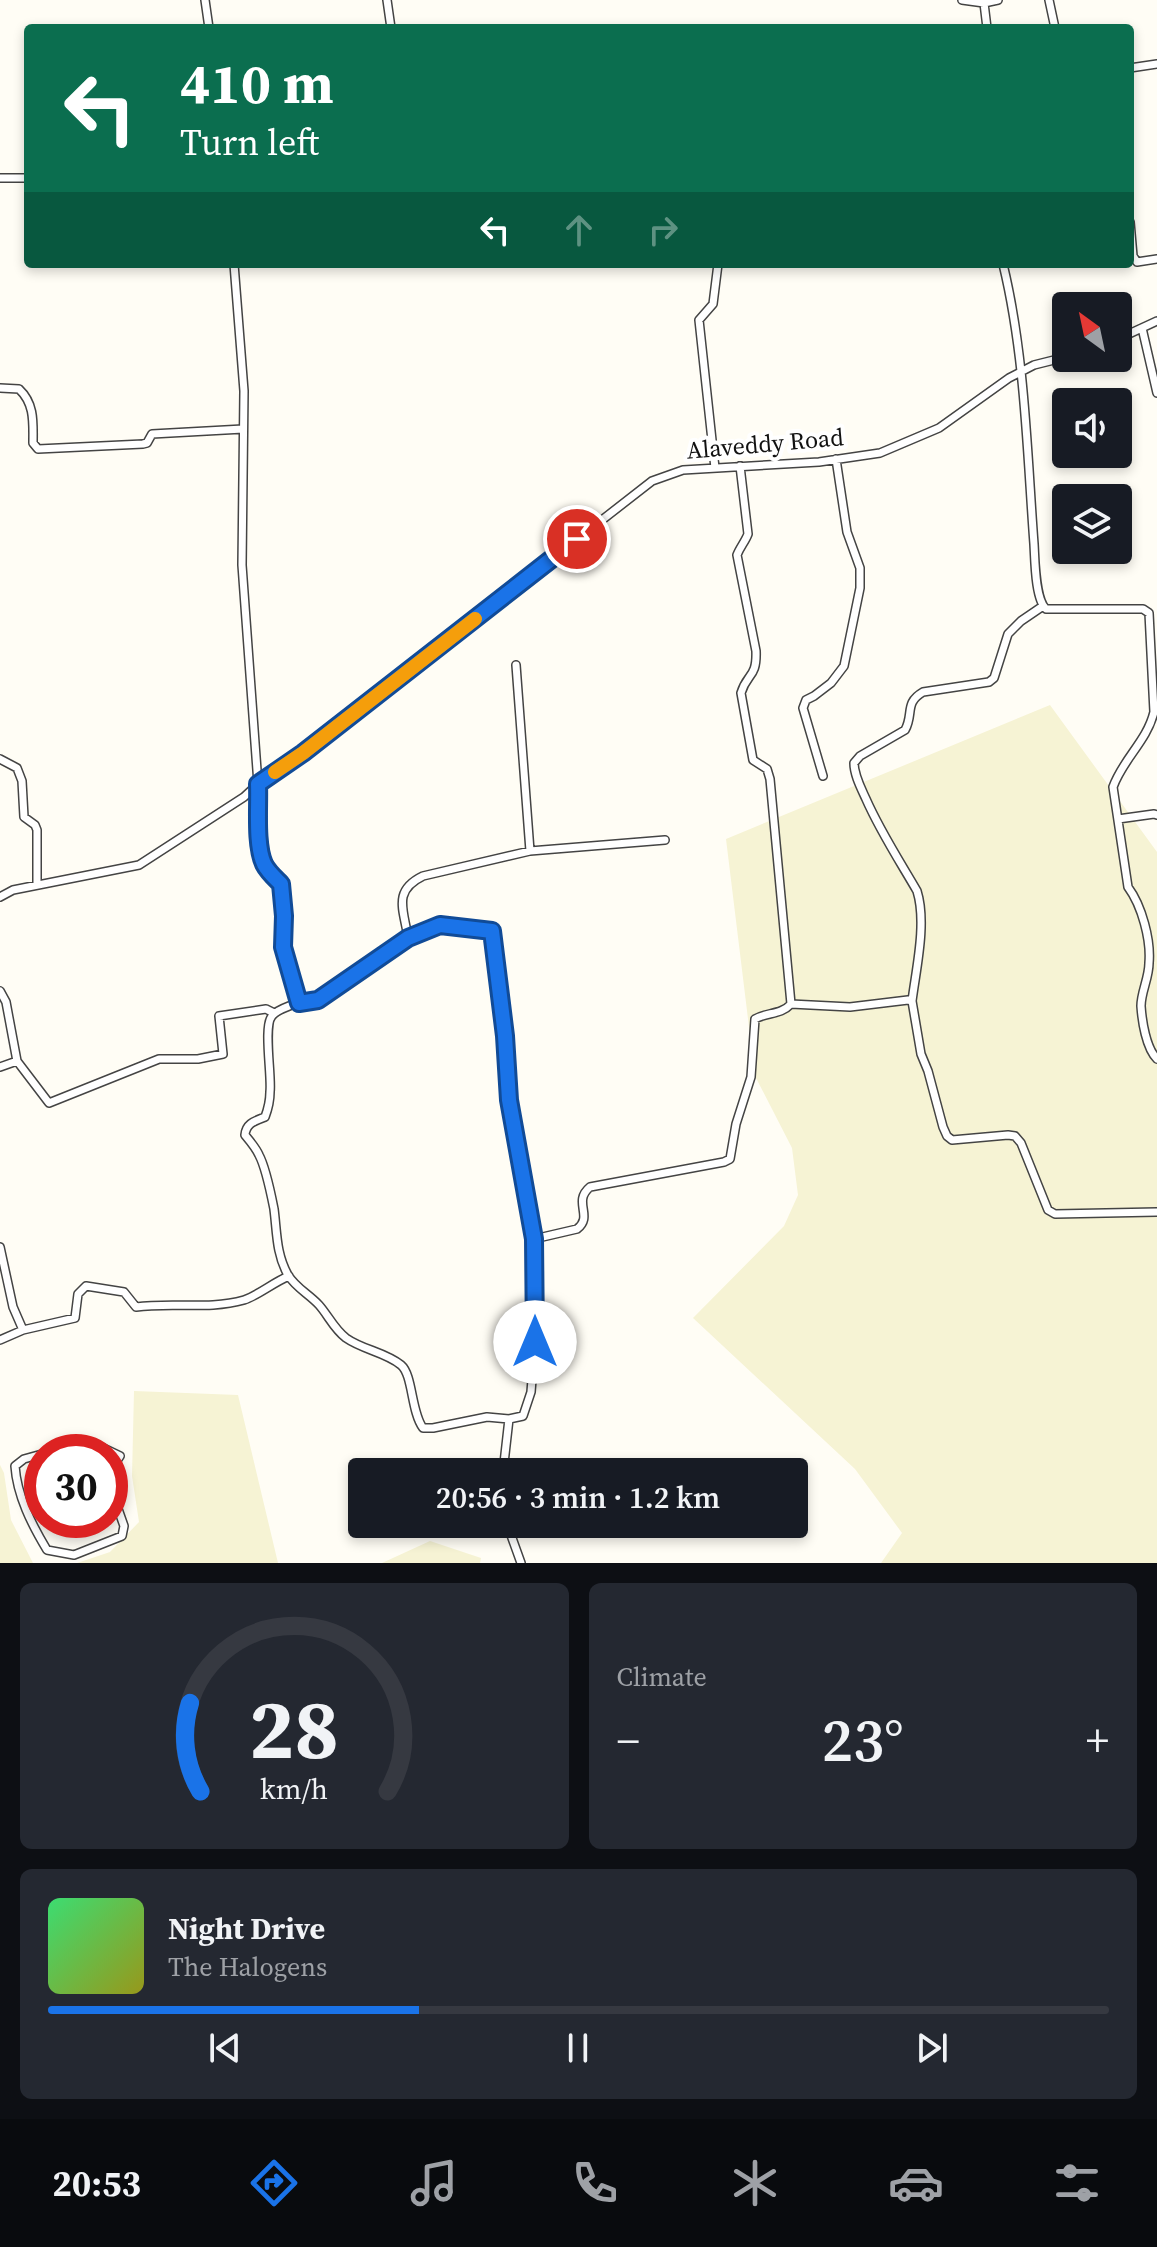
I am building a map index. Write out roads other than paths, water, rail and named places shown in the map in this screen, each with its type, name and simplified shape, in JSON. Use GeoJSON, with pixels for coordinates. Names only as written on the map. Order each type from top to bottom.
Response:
{"type":"FeatureCollection","features":[{"type":"Feature","properties":{"kind":"street"},"geometry":{"type":"LineString","coordinates":[[205,0],[208,24]]}},
{"type":"Feature","properties":{"kind":"street"},"geometry":{"type":"LineString","coordinates":[[387,0],[390,24]]}},
{"type":"Feature","properties":{"kind":"street"},"geometry":{"type":"LineString","coordinates":[[962,0],[984,3],[998,0]]}},
{"type":"Feature","properties":{"kind":"street"},"geometry":{"type":"LineString","coordinates":[[1049,0],[1054,24]]}},
{"type":"Feature","properties":{"kind":"street"},"geometry":{"type":"LineString","coordinates":[[984,3],[987,24]]}},
{"type":"Feature","properties":{"kind":"street"},"geometry":{"type":"LineString","coordinates":[[1134,67],[1157,64]]}},
{"type":"Feature","properties":{"kind":"street"},"geometry":{"type":"LineString","coordinates":[[0,178],[24,178]]}},
{"type":"Feature","properties":{"kind":"street"},"geometry":{"type":"LineString","coordinates":[[1134,258],[1137,262],[1157,259]]}},
{"type":"Feature","properties":{"kind":"street"},"geometry":{"type":"LineString","coordinates":[[234,268],[244,391],[242,565],[260,849],[269,873],[281,884],[283,947],[299,1003]]}},
{"type":"Feature","properties":{"kind":"street"},"geometry":{"type":"LineString","coordinates":[[715,468],[699,320],[713,304],[718,268]]}},
{"type":"Feature","properties":{"kind":"street"},"geometry":{"type":"LineString","coordinates":[[1004,268],[1021,372],[1041,604],[1046,609],[1143,609],[1149,613],[1154,712],[1150,728],[1118,772],[1113,787],[1128,887],[1143,914],[1150,962],[1141,1005],[1147,1038],[1157,1059]]}},
{"type":"Feature","properties":{"kind":"street"},"geometry":{"type":"LineString","coordinates":[[1132,333],[1157,321]]}},
{"type":"Feature","properties":{"kind":"street"},"geometry":{"type":"LineString","coordinates":[[1142,328],[1157,393]]}},
{"type":"Feature","properties":{"kind":"street","name":"Alaveddy Road"},"geometry":{"type":"LineString","coordinates":[[0,897],[13,890],[139,865],[244,797],[303,753],[652,481],[683,470],[880,453],[939,428],[1009,378],[1034,365],[1052,360]]}},
{"type":"Feature","properties":{"kind":"street"},"geometry":{"type":"LineString","coordinates":[[0,388],[19,389],[25,394],[33,413],[33,443],[38,449],[143,444],[152,434],[243,429]]}},
{"type":"Feature","properties":{"kind":"street"},"geometry":{"type":"LineString","coordinates":[[823,776],[803,708],[806,700],[831,683],[844,666],[860,588],[860,568],[847,532],[836,459]]}},
{"type":"Feature","properties":{"kind":"street"},"geometry":{"type":"LineString","coordinates":[[740,466],[748,534],[737,555],[756,651],[756,666],[741,693],[753,760],[767,769],[770,779],[791,1004]]}},
{"type":"Feature","properties":{"kind":"street"},"geometry":{"type":"LineString","coordinates":[[1043,606],[1008,634],[994,678],[989,682],[923,692],[915,696],[905,730],[860,756],[854,763],[879,828],[921,901],[920,945],[912,1001],[921,1054],[947,1136],[952,1140],[1015,1136],[1021,1143],[1048,1210],[1055,1214],[1157,1212]]}},
{"type":"Feature","properties":{"kind":"street"},"geometry":{"type":"LineString","coordinates":[[516,665],[530,851]]}},
{"type":"Feature","properties":{"kind":"street"},"geometry":{"type":"LineString","coordinates":[[0,759],[17,768],[22,781],[24,817],[37,830],[37,885]]}},
{"type":"Feature","properties":{"kind":"street"},"geometry":{"type":"LineString","coordinates":[[1118,819],[1157,815]]}},
{"type":"Feature","properties":{"kind":"street"},"geometry":{"type":"LineString","coordinates":[[408,938],[401,897],[411,882],[423,876],[530,851],[665,840]]}},
{"type":"Feature","properties":{"kind":"street"},"geometry":{"type":"LineString","coordinates":[[440,925],[492,931],[505,1036],[509,1100],[534,1239],[535,1342],[531,1392],[523,1416],[509,1419],[487,1417],[423,1428],[409,1389],[408,1373],[403,1366],[347,1338],[319,1305],[294,1284],[282,1264],[273,1207],[260,1156],[245,1135],[249,1124],[265,1117],[268,1107],[271,1090],[270,1018],[274,1013],[299,1003],[318,1000],[408,938],[440,925]]}},
{"type":"Feature","properties":{"kind":"street"},"geometry":{"type":"LineString","coordinates":[[0,991],[6,1002],[17,1061],[49,1103],[159,1059],[198,1059],[223,1054],[219,1016],[266,1009],[274,1013]]}},
{"type":"Feature","properties":{"kind":"street"},"geometry":{"type":"LineString","coordinates":[[534,1239],[577,1229],[582,1225],[585,1220],[582,1199],[590,1187],[730,1159],[736,1124],[751,1077],[755,1019],[785,1010],[791,1004],[850,1007],[912,1001]]}},
{"type":"Feature","properties":{"kind":"street"},"geometry":{"type":"LineString","coordinates":[[0,1067],[17,1061]]}},
{"type":"Feature","properties":{"kind":"street"},"geometry":{"type":"LineString","coordinates":[[0,1247],[13,1307],[23,1330]]}},
{"type":"Feature","properties":{"kind":"street"},"geometry":{"type":"LineString","coordinates":[[0,1340],[23,1330],[75,1318],[78,1294],[86,1286],[124,1292],[136,1307],[224,1304],[248,1299],[289,1276]]}},
{"type":"Feature","properties":{"kind":"street"},"geometry":{"type":"LineString","coordinates":[[505,1458],[509,1419]]}},
{"type":"Feature","properties":{"kind":"street"},"geometry":{"type":"LineString","coordinates":[[24,1459],[15,1466],[24,1504]]}},
{"type":"Feature","properties":{"kind":"street"},"geometry":{"type":"LineString","coordinates":[[39,1538],[47,1550],[75,1559],[118,1538]]}},
{"type":"Feature","properties":{"kind":"street"},"geometry":{"type":"LineString","coordinates":[[512,1538],[521,1563]]}}]}
